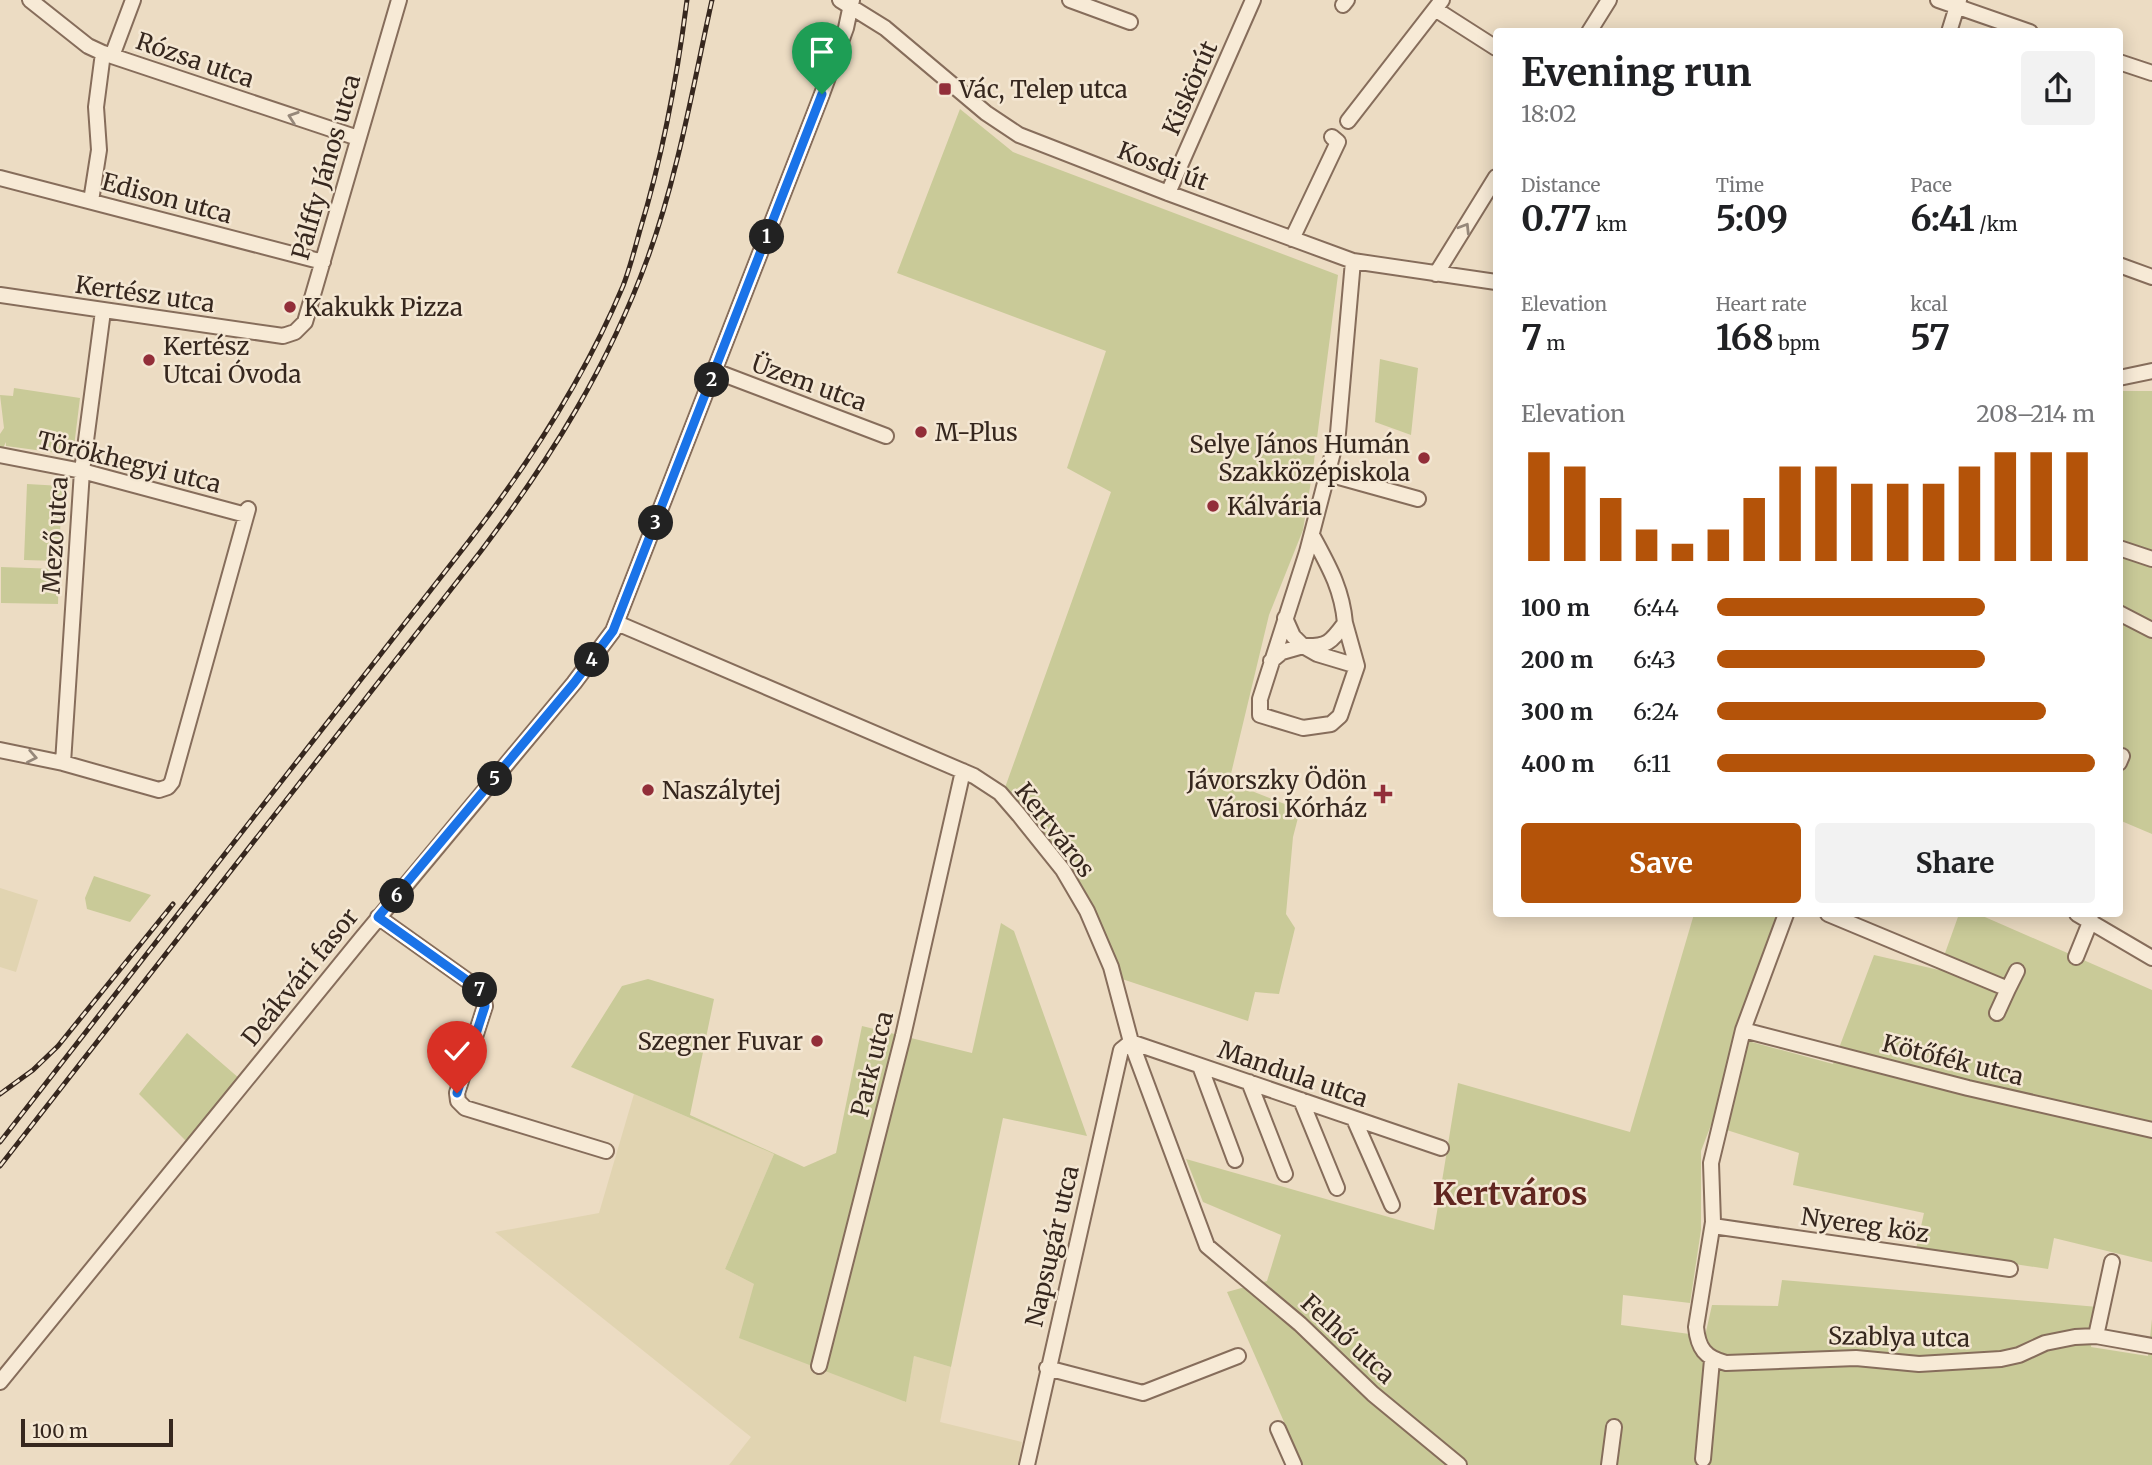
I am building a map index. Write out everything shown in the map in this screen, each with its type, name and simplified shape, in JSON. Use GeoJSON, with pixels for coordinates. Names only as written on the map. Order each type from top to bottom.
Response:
{"type":"FeatureCollection","features":[{"type":"Feature","properties":{"kind":"street","name":"Rózsa utca"},"geometry":{"type":"LineString","coordinates":[[30,0],[88,46],[107,55],[358,138]]}},
{"type":"Feature","properties":{"kind":"street"},"geometry":{"type":"LineString","coordinates":[[91,201],[99,150],[96,107],[107,55],[133,0]]}},
{"type":"Feature","properties":{"kind":"street","name":"Pálffy János utca"},"geometry":{"type":"LineString","coordinates":[[283,336],[295,332],[305,321],[399,0]]}},
{"type":"Feature","properties":{"kind":"street"},"geometry":{"type":"LineString","coordinates":[[1070,0],[1130,22]]}},
{"type":"Feature","properties":{"kind":"street","name":"Kiskörút"},"geometry":{"type":"LineString","coordinates":[[1168,194],[1253,0]]}},
{"type":"Feature","properties":{"kind":"street"},"geometry":{"type":"LineString","coordinates":[[1592,28],[1609,0]]}},
{"type":"Feature","properties":{"kind":"street"},"geometry":{"type":"LineString","coordinates":[[1938,0],[1958,3],[2021,28]]}},
{"type":"Feature","properties":{"kind":"street","name":"Kosdi út"},"geometry":{"type":"LineString","coordinates":[[848,3],[885,28],[986,113],[1019,135],[1168,194],[1353,261],[1493,282]]}},
{"type":"Feature","properties":{"kind":"street","name":"Deákvári fasor"},"geometry":{"type":"LineString","coordinates":[[0,1382],[607,640],[617,623],[839,48],[848,3]]}},
{"type":"Feature","properties":{"kind":"street"},"geometry":{"type":"LineString","coordinates":[[1950,28],[1958,3]]}},
{"type":"Feature","properties":{"kind":"street"},"geometry":{"type":"LineString","coordinates":[[1348,121],[1438,5],[1493,45]]}},
{"type":"Feature","properties":{"kind":"street"},"geometry":{"type":"LineString","coordinates":[[2123,63],[2152,73]]}},
{"type":"Feature","properties":{"kind":"street"},"geometry":{"type":"LineString","coordinates":[[1292,239],[1339,142],[1332,137]]}},
{"type":"Feature","properties":{"kind":"street","name":"Edison utca"},"geometry":{"type":"LineString","coordinates":[[0,178],[323,262]]}},
{"type":"Feature","properties":{"kind":"street"},"geometry":{"type":"LineString","coordinates":[[1436,274],[1493,183]]}},
{"type":"Feature","properties":{"kind":"street"},"geometry":{"type":"LineString","coordinates":[[1312,535],[1343,600],[1345,623],[1357,666],[1340,716],[1331,724],[1303,728],[1260,715],[1260,699],[1312,535],[1328,474],[1340,414],[1353,261]]}},
{"type":"Feature","properties":{"kind":"street"},"geometry":{"type":"LineString","coordinates":[[2123,266],[2152,277]]}},
{"type":"Feature","properties":{"kind":"street","name":"Kertész utca"},"geometry":{"type":"LineString","coordinates":[[0,295],[283,336]]}},
{"type":"Feature","properties":{"kind":"street","name":"Mező utca"},"geometry":{"type":"LineString","coordinates":[[63,763],[82,471],[103,311]]}},
{"type":"Feature","properties":{"kind":"street","name":"Üzem utca"},"geometry":{"type":"LineString","coordinates":[[715,371],[886,436]]}},
{"type":"Feature","properties":{"kind":"street"},"geometry":{"type":"LineString","coordinates":[[2123,377],[2152,371]]}},
{"type":"Feature","properties":{"kind":"street","name":"Törökhegyi utca"},"geometry":{"type":"LineString","coordinates":[[0,455],[82,471],[247,512],[172,782],[168,787],[159,790],[63,763]]}},
{"type":"Feature","properties":{"kind":"street"},"geometry":{"type":"LineString","coordinates":[[1328,474],[1418,499]]}},
{"type":"Feature","properties":{"kind":"street"},"geometry":{"type":"LineString","coordinates":[[2123,549],[2152,559]]}},
{"type":"Feature","properties":{"kind":"street"},"geometry":{"type":"LineString","coordinates":[[2123,614],[2152,630]]}},
{"type":"Feature","properties":{"kind":"street"},"geometry":{"type":"LineString","coordinates":[[1285,618],[1293,636],[1303,646],[1317,654],[1357,666]]}},
{"type":"Feature","properties":{"kind":"street","name":"Kertváros"},"geometry":{"type":"LineString","coordinates":[[617,623],[963,771],[999,793],[1063,870],[1087,911],[1104,949],[1131,1042],[1207,1246]]}},
{"type":"Feature","properties":{"kind":"street"},"geometry":{"type":"LineString","coordinates":[[1271,661],[1282,652],[1330,643],[1345,623]]}},
{"type":"Feature","properties":{"kind":"street"},"geometry":{"type":"LineString","coordinates":[[0,750],[63,763]]}},
{"type":"Feature","properties":{"kind":"street","name":"Park utca"},"geometry":{"type":"LineString","coordinates":[[819,1366],[903,1037],[963,771]]}},
{"type":"Feature","properties":{"kind":"street"},"geometry":{"type":"LineString","coordinates":[[378,917],[484,995],[485,1006],[457,1093],[458,1101],[465,1108],[606,1151]]}},
{"type":"Feature","properties":{"kind":"street"},"geometry":{"type":"LineString","coordinates":[[1703,1459],[1719,1362],[1702,1351],[1697,1340],[1696,1327],[1713,1226],[1711,1163],[1743,1030],[1785,917]]}},
{"type":"Feature","properties":{"kind":"street"},"geometry":{"type":"LineString","coordinates":[[1835,917],[2008,989]]}},
{"type":"Feature","properties":{"kind":"street"},"geometry":{"type":"LineString","coordinates":[[2076,957],[2084,917],[2152,958]]}},
{"type":"Feature","properties":{"kind":"street"},"geometry":{"type":"LineString","coordinates":[[1997,1013],[2017,971]]}},
{"type":"Feature","properties":{"kind":"street","name":"Kötőfék utca"},"geometry":{"type":"LineString","coordinates":[[1743,1030],[1968,1088],[2152,1130]]}},
{"type":"Feature","properties":{"kind":"street","name":"Mandula utca"},"geometry":{"type":"LineString","coordinates":[[1131,1042],[1441,1148]]}},
{"type":"Feature","properties":{"kind":"street","name":"Napsugár utca"},"geometry":{"type":"LineString","coordinates":[[1027,1465],[1121,1050],[1131,1042]]}},
{"type":"Feature","properties":{"kind":"street"},"geometry":{"type":"LineString","coordinates":[[1200,1066],[1235,1160]]}},
{"type":"Feature","properties":{"kind":"street"},"geometry":{"type":"LineString","coordinates":[[1249,1082],[1285,1174]]}},
{"type":"Feature","properties":{"kind":"street"},"geometry":{"type":"LineString","coordinates":[[1301,1100],[1337,1188]]}},
{"type":"Feature","properties":{"kind":"street"},"geometry":{"type":"LineString","coordinates":[[1354,1119],[1392,1205]]}},
{"type":"Feature","properties":{"kind":"street","name":"Nyereg köz"},"geometry":{"type":"LineString","coordinates":[[1713,1226],[2010,1269]]}},
{"type":"Feature","properties":{"kind":"street","name":"Felhő utca"},"geometry":{"type":"LineString","coordinates":[[1207,1246],[1300,1324],[1373,1394],[1459,1465]]}},
{"type":"Feature","properties":{"kind":"street"},"geometry":{"type":"LineString","coordinates":[[2096,1336],[2112,1262]]}},
{"type":"Feature","properties":{"kind":"street","name":"Szablya utca"},"geometry":{"type":"LineString","coordinates":[[1719,1362],[1856,1358],[1920,1364],[2001,1359],[2020,1355],[2045,1343],[2096,1336],[2152,1346]]}},
{"type":"Feature","properties":{"kind":"street"},"geometry":{"type":"LineString","coordinates":[[1047,1368],[1143,1393],[1238,1356]]}},
{"type":"Feature","properties":{"kind":"street"},"geometry":{"type":"LineString","coordinates":[[1609,1465],[1614,1427]]}},
{"type":"Feature","properties":{"kind":"street"},"geometry":{"type":"LineString","coordinates":[[1278,1429],[1294,1465]]}},
{"type":"Feature","properties":{"kind":"shaded area"},"geometry":{"type":"Polygon","coordinates":[[[0,888],[38,900],[16,972],[0,967],[0,888]]]}},
{"type":"Feature","properties":{"kind":"shaded area"},"geometry":{"type":"Polygon","coordinates":[[[634,1094],[774,1154],[725,1269],[754,1284],[905,1402],[914,1356],[951,1367],[940,1422],[1022,1442],[1018,1465],[729,1465],[751,1437],[495,1232],[599,1213],[634,1094]]]}},
{"type":"Feature","properties":{"kind":"green space"},"geometry":{"type":"Polygon","coordinates":[[[960,109],[1013,152],[1338,275],[1303,530],[1269,615],[1229,782],[1300,810],[1293,837],[1286,914],[1295,928],[1279,994],[1255,992],[1248,1021],[1119,978],[1097,915],[1076,875],[1042,833],[1002,796],[1111,492],[1067,468],[1106,351],[897,273],[960,109]]]}},
{"type":"Feature","properties":{"kind":"green space"},"geometry":{"type":"Polygon","coordinates":[[[1380,359],[1418,368],[1411,435],[1375,422],[1380,359]]]}},
{"type":"Feature","properties":{"kind":"green space"},"geometry":{"type":"Polygon","coordinates":[[[14,388],[80,398],[73,455],[6,446],[6,442],[3,448],[0,447],[0,434],[4,428],[0,395],[13,396],[14,388]]]}},
{"type":"Feature","properties":{"kind":"green space"},"geometry":{"type":"Polygon","coordinates":[[[2123,391],[2152,391],[2152,834],[2123,822],[2123,391]]]}},
{"type":"Feature","properties":{"kind":"green space"},"geometry":{"type":"Polygon","coordinates":[[[27,484],[62,486],[59,561],[24,560],[27,484]]]}},
{"type":"Feature","properties":{"kind":"green space"},"geometry":{"type":"Polygon","coordinates":[[[1,567],[59,569],[58,604],[1,603],[1,567]]]}},
{"type":"Feature","properties":{"kind":"green space"},"geometry":{"type":"Polygon","coordinates":[[[94,876],[151,895],[130,922],[87,909],[85,898],[94,876]]]}},
{"type":"Feature","properties":{"kind":"green space"},"geometry":{"type":"Polygon","coordinates":[[[1693,917],[1780,917],[1737,1038],[1833,1064],[1874,955],[1939,970],[1958,917],[1985,917],[2152,990],[2152,1262],[2054,1238],[2048,1269],[1916,1249],[1924,1213],[1793,1185],[1799,1153],[1711,1125],[1701,1151],[1701,1230],[1690,1303],[1623,1295],[1621,1325],[1705,1336],[1712,1305],[1778,1306],[1782,1280],[2098,1307],[2091,1347],[2148,1356],[2152,1319],[2152,1465],[1303,1465],[1227,1292],[1267,1281],[1281,1235],[1203,1202],[1186,1159],[1434,1230],[1458,1083],[1630,1132],[1693,917]]]}},
{"type":"Feature","properties":{"kind":"green space"},"geometry":{"type":"Polygon","coordinates":[[[1001,923],[1014,931],[1087,1136],[1003,1118],[951,1367],[914,1356],[906,1402],[739,1338],[754,1284],[725,1269],[774,1154],[571,1067],[622,986],[648,979],[714,999],[690,1115],[804,1167],[836,1153],[862,1026],[972,1053],[1001,923]]]}},
{"type":"Feature","properties":{"kind":"green space"},"geometry":{"type":"Polygon","coordinates":[[[187,1033],[240,1079],[188,1143],[139,1094],[187,1033]]]}},
{"type":"Feature","properties":{"kind":"railway"},"geometry":{"type":"LineString","coordinates":[[0,1142],[469,541],[554,419],[591,354],[628,272],[662,145],[687,0]]}},
{"type":"Feature","properties":{"kind":"railway"},"geometry":{"type":"LineString","coordinates":[[0,1166],[481,551],[531,481],[576,410],[615,336],[659,226],[712,0]]}},
{"type":"Feature","properties":{"kind":"railway"},"geometry":{"type":"LineString","coordinates":[[0,1094],[33,1070],[58,1046],[173,904]]}},
{"type":"Feature","properties":{"kind":"place","name":"Vác, Telep utca"},"geometry":{"type":"Point","coordinates":[945,89]}},
{"type":"Feature","properties":{"kind":"place","name":"Kakukk Pizza"},"geometry":{"type":"Point","coordinates":[290,307]}},
{"type":"Feature","properties":{"kind":"place","name":"Kertész Utcai Óvoda"},"geometry":{"type":"Point","coordinates":[149,360]}},
{"type":"Feature","properties":{"kind":"place","name":"M-Plus"},"geometry":{"type":"Point","coordinates":[921,432]}},
{"type":"Feature","properties":{"kind":"place","name":"Selye János Humán Szakközépiskola"},"geometry":{"type":"Point","coordinates":[1424,458]}},
{"type":"Feature","properties":{"kind":"place","name":"Kálvária"},"geometry":{"type":"Point","coordinates":[1213,506]}},
{"type":"Feature","properties":{"kind":"place","name":"Naszálytej"},"geometry":{"type":"Point","coordinates":[648,790]}},
{"type":"Feature","properties":{"kind":"place","name":"Jávorszky Ödön Városi Kórház"},"geometry":{"type":"Point","coordinates":[1383,794]}},
{"type":"Feature","properties":{"kind":"place","name":"Szegner Fuvar"},"geometry":{"type":"Point","coordinates":[817,1041]}},
{"type":"Feature","properties":{"kind":"district","name":"Kertváros"},"geometry":{"type":"Point","coordinates":[1510,1194]}},
{"type":"Feature","properties":{"kind":"route"},"geometry":{"type":"LineString","coordinates":[[457,1093],[485,1006],[484,995],[378,917],[436,851],[574,683],[613,631],[822,94]]}}]}
